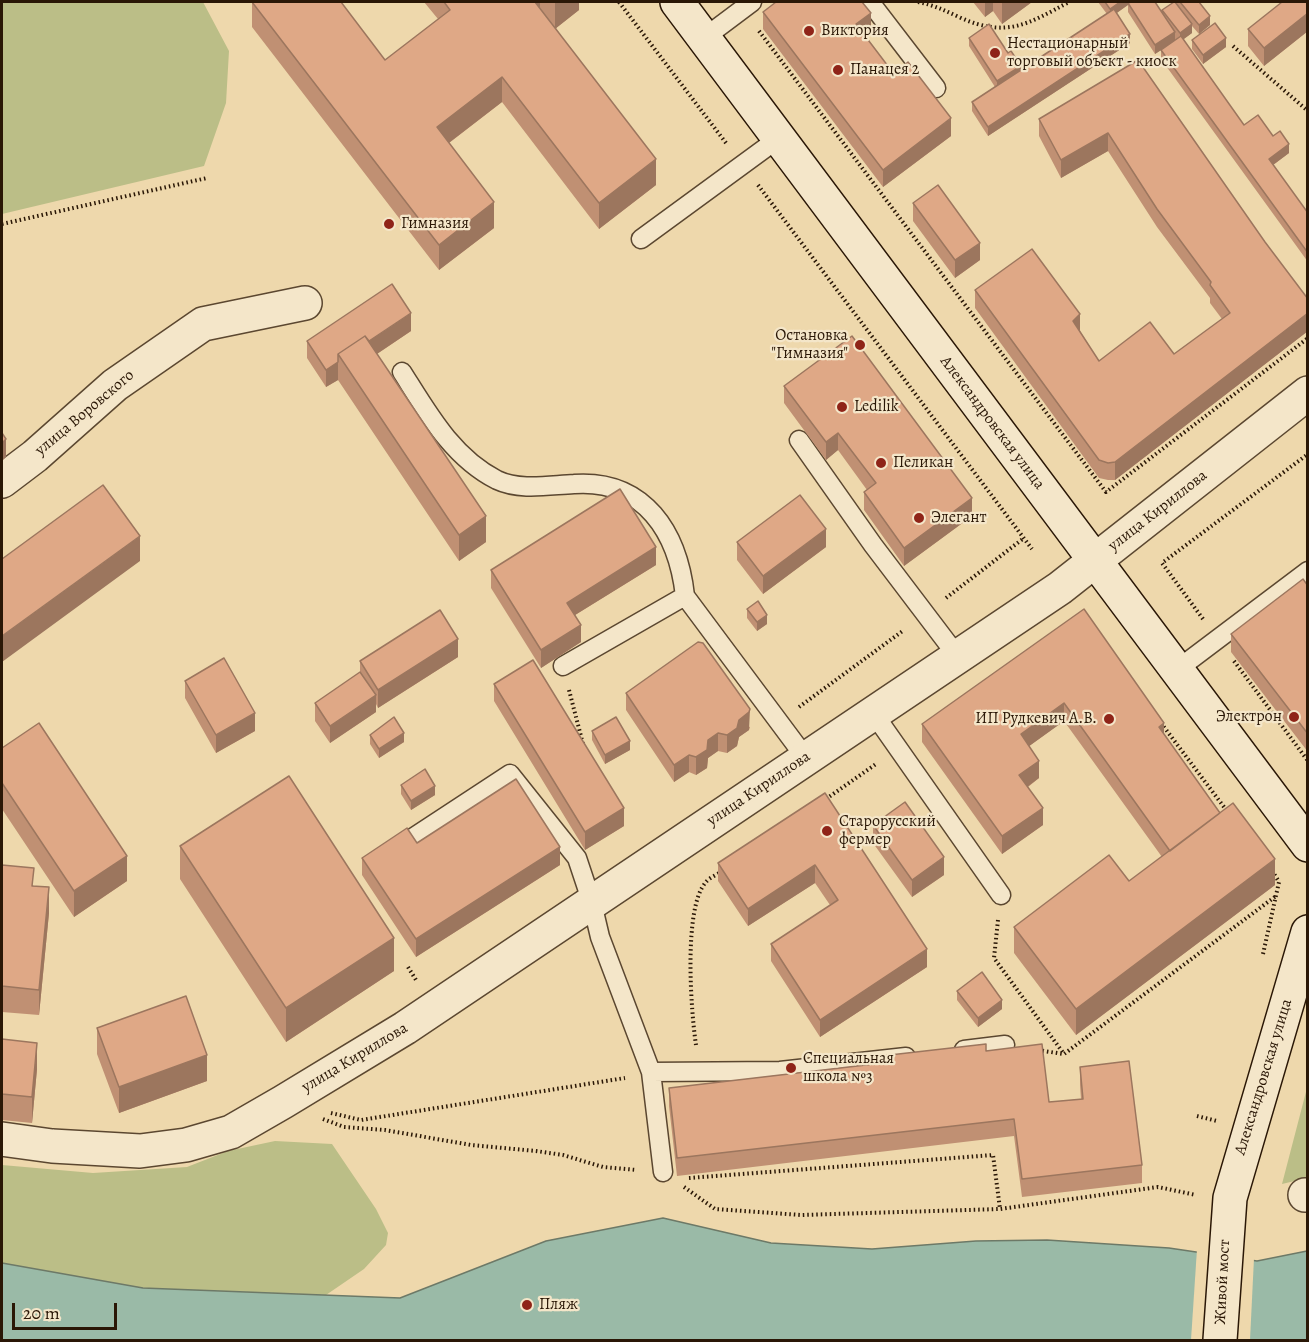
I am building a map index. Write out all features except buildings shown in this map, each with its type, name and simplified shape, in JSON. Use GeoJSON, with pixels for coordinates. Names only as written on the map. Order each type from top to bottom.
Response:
{"type":"FeatureCollection","features":[{"type":"Feature","properties":{"kind":"street","name":"Александровская улица"},"geometry":{"type":"LineString","coordinates":[[677,2],[1308,845]]}},
{"type":"Feature","properties":{"kind":"street","name":"улица Воровского"},"geometry":{"type":"LineString","coordinates":[[2,481],[35,456],[115,385],[203,324],[304,303]]}},
{"type":"Feature","properties":{"kind":"street","name":"улица Кириллова"},"geometry":{"type":"LineString","coordinates":[[2,1139],[52,1146],[140,1151],[186,1145],[231,1132],[405,1028],[805,757],[958,657],[1095,560],[1308,393]]}},
{"type":"Feature","properties":{"kind":"street","name":"Александровская улица"},"geometry":{"type":"LineString","coordinates":[[1227,1223],[1237,1168],[1308,932]]}},
{"type":"Feature","properties":{"kind":"street","name":"Живой мост"},"geometry":{"type":"LineString","coordinates":[[1220,1341],[1227,1223]]}},
{"type":"Feature","properties":{"kind":"lane"},"geometry":{"type":"LineString","coordinates":[[870,2],[936,88]]}},
{"type":"Feature","properties":{"kind":"lane"},"geometry":{"type":"LineString","coordinates":[[704,38],[747,5]]}},
{"type":"Feature","properties":{"kind":"lane"},"geometry":{"type":"LineString","coordinates":[[641,239],[779,138]]}},
{"type":"Feature","properties":{"kind":"lane"},"geometry":{"type":"LineString","coordinates":[[402,372],[437,427],[465,460],[500,482],[542,488],[576,484],[610,486],[634,498],[659,518],[674,546],[682,568],[685,596],[805,757]]}},
{"type":"Feature","properties":{"kind":"lane"},"geometry":{"type":"LineString","coordinates":[[799,440],[873,545],[958,657]]}},
{"type":"Feature","properties":{"kind":"lane"},"geometry":{"type":"LineString","coordinates":[[1178,669],[1308,571]]}},
{"type":"Feature","properties":{"kind":"lane"},"geometry":{"type":"LineString","coordinates":[[563,666],[685,596]]}},
{"type":"Feature","properties":{"kind":"lane"},"geometry":{"type":"LineString","coordinates":[[874,714],[1001,895]]}},
{"type":"Feature","properties":{"kind":"lane"},"geometry":{"type":"LineString","coordinates":[[414,837],[510,774],[577,858],[592,903],[600,937],[651,1072],[663,1172]]}},
{"type":"Feature","properties":{"kind":"lane"},"geometry":{"type":"LineString","coordinates":[[946,1052],[1005,1045]]}},
{"type":"Feature","properties":{"kind":"lane"},"geometry":{"type":"LineString","coordinates":[[651,1072],[780,1071],[922,1055]]}},
{"type":"Feature","properties":{"kind":"path"},"geometry":{"type":"LineString","coordinates":[[619,2],[1032,549]]}},
{"type":"Feature","properties":{"kind":"path"},"geometry":{"type":"LineString","coordinates":[[918,2],[935,5],[989,27],[1006,29],[1025,25],[1069,2]]}},
{"type":"Feature","properties":{"kind":"path"},"geometry":{"type":"LineString","coordinates":[[747,5],[1106,492],[1308,338]]}},
{"type":"Feature","properties":{"kind":"path"},"geometry":{"type":"LineString","coordinates":[[1233,46],[1308,111]]}},
{"type":"Feature","properties":{"kind":"path"},"geometry":{"type":"LineString","coordinates":[[2,224],[207,178]]}},
{"type":"Feature","properties":{"kind":"path"},"geometry":{"type":"LineString","coordinates":[[1162,563],[1308,454]]}},
{"type":"Feature","properties":{"kind":"path"},"geometry":{"type":"LineString","coordinates":[[563,666],[584,745]]}},
{"type":"Feature","properties":{"kind":"path"},"geometry":{"type":"LineString","coordinates":[[1158,719],[1233,820]]}},
{"type":"Feature","properties":{"kind":"path"},"geometry":{"type":"LineString","coordinates":[[1260,964],[1279,882],[1268,865]]}},
{"type":"Feature","properties":{"kind":"path"},"geometry":{"type":"LineString","coordinates":[[700,1071],[693,1022],[691,952],[695,904],[705,882]]}},
{"type":"Feature","properties":{"kind":"path"},"geometry":{"type":"LineString","coordinates":[[1001,895],[994,958],[1064,1054]]}},
{"type":"Feature","properties":{"kind":"path"},"geometry":{"type":"LineString","coordinates":[[1005,1045],[1064,1054],[1276,896]]}},
{"type":"Feature","properties":{"kind":"path"},"geometry":{"type":"LineString","coordinates":[[283,1102],[361,1120],[621,1080],[651,1072]]}},
{"type":"Feature","properties":{"kind":"path"},"geometry":{"type":"LineString","coordinates":[[1197,1116],[1215,1120]]}},
{"type":"Feature","properties":{"kind":"path"},"geometry":{"type":"LineString","coordinates":[[663,1172],[678,1179],[993,1155],[1000,1209],[1158,1187],[1194,1195]]}},
{"type":"Feature","properties":{"kind":"green space"},"geometry":{"type":"Polygon","coordinates":[[[2,2],[203,2],[229,51],[226,103],[204,166],[2,214],[2,2]]]}},
{"type":"Feature","properties":{"kind":"green space"},"geometry":{"type":"Polygon","coordinates":[[[1307,1088],[1307,1178],[1282,1184],[1307,1088]]]}},
{"type":"Feature","properties":{"kind":"green space"},"geometry":{"type":"Polygon","coordinates":[[[275,1141],[332,1144],[376,1209],[388,1233],[386,1245],[364,1269],[326,1295],[143,1288],[2,1263],[2,1165],[93,1173],[187,1167],[228,1151],[275,1141]]]}},
{"type":"Feature","properties":{"kind":"shaded area"},"geometry":{"type":"Polygon","coordinates":[[[663,1218],[771,1243],[872,1249],[976,1241],[1047,1240],[1169,1248],[1257,1261],[1307,1251],[1307,1340],[2,1340],[2,1263],[143,1288],[400,1298],[546,1241],[663,1218]]]}},
{"type":"Feature","properties":{"kind":"pier"},"geometry":{"type":"Polygon","coordinates":[[[1197,1249],[1254,1258],[1250,1340],[1191,1340],[1197,1249]]]}},
{"type":"Feature","properties":{"kind":"place","name":"Виктория"},"geometry":{"type":"Point","coordinates":[809,31]}},
{"type":"Feature","properties":{"kind":"place","name":"Нестационарный торговый объект - киоск"},"geometry":{"type":"Point","coordinates":[995,53]}},
{"type":"Feature","properties":{"kind":"place","name":"Панацея 2"},"geometry":{"type":"Point","coordinates":[838,70]}},
{"type":"Feature","properties":{"kind":"place","name":"Гимназия"},"geometry":{"type":"Point","coordinates":[389,224]}},
{"type":"Feature","properties":{"kind":"place","name":"Остановка \"Гимназия\""},"geometry":{"type":"Point","coordinates":[860,345]}},
{"type":"Feature","properties":{"kind":"place","name":"Ledilik"},"geometry":{"type":"Point","coordinates":[842,407]}},
{"type":"Feature","properties":{"kind":"place","name":"Пеликан"},"geometry":{"type":"Point","coordinates":[881,463]}},
{"type":"Feature","properties":{"kind":"place","name":"Элегант"},"geometry":{"type":"Point","coordinates":[919,518]}},
{"type":"Feature","properties":{"kind":"place","name":"Электрон"},"geometry":{"type":"Point","coordinates":[1294,717]}},
{"type":"Feature","properties":{"kind":"place","name":"ИП Рудкевич А.В."},"geometry":{"type":"Point","coordinates":[1109,719]}},
{"type":"Feature","properties":{"kind":"place","name":"Старорусский фермер"},"geometry":{"type":"Point","coordinates":[827,831]}},
{"type":"Feature","properties":{"kind":"place","name":"Специальная школа №3"},"geometry":{"type":"Point","coordinates":[791,1068]}},
{"type":"Feature","properties":{"kind":"place","name":"Пляж"},"geometry":{"type":"Point","coordinates":[527,1305]}}]}
